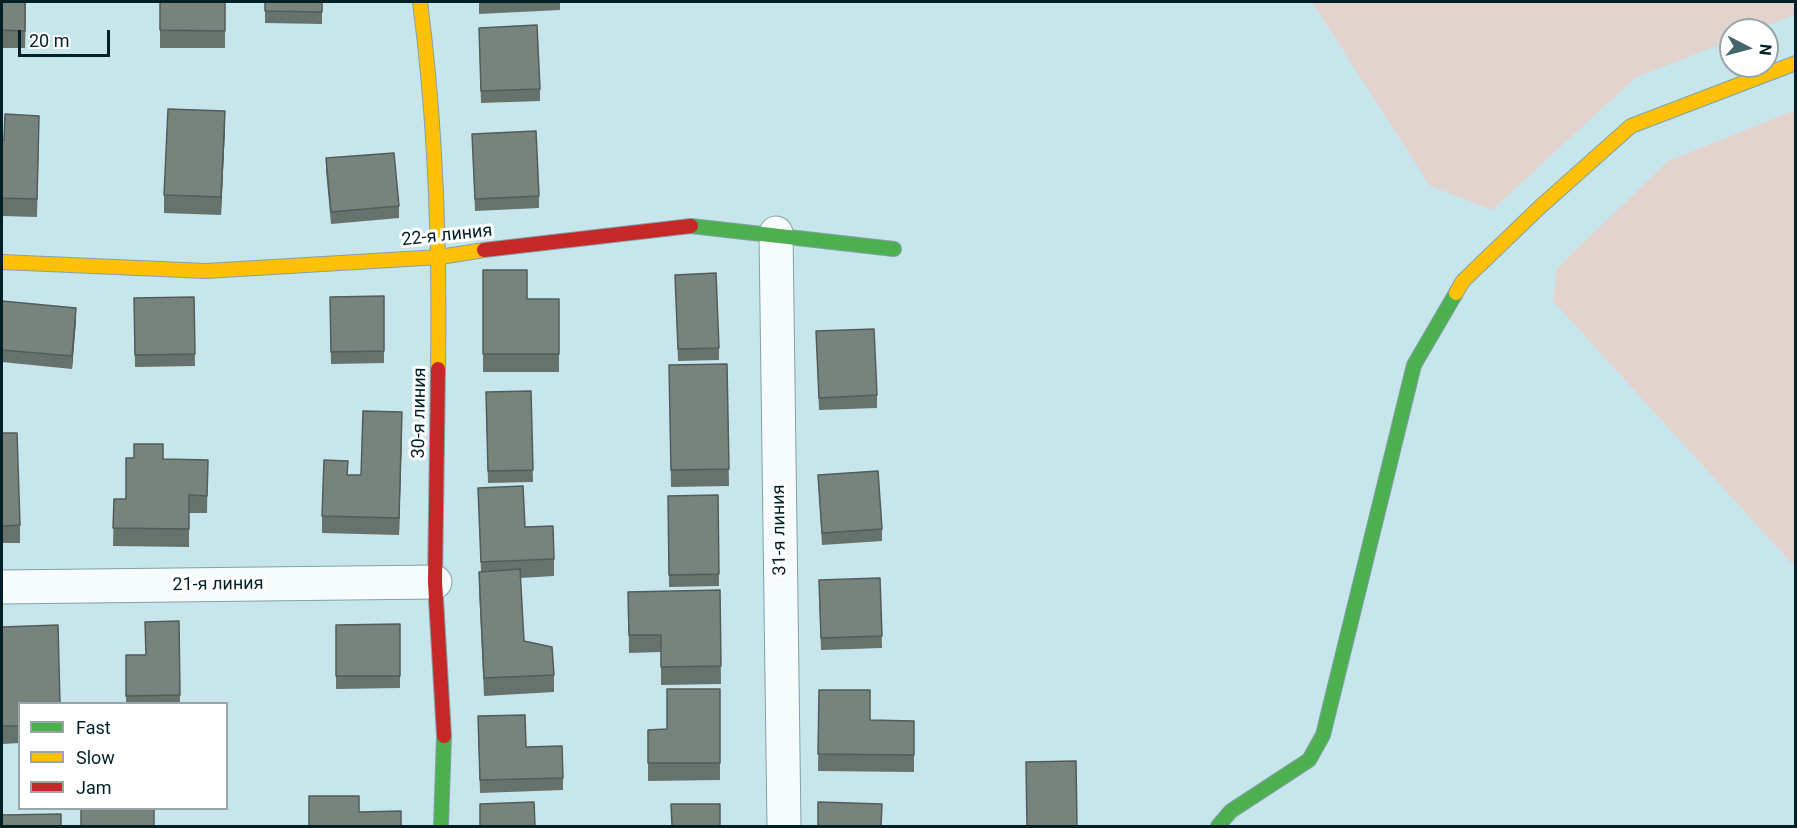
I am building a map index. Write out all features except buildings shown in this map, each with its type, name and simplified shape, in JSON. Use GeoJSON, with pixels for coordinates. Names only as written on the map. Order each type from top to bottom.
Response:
{"type":"FeatureCollection","features":[{"type":"Feature","properties":{"kind":"street","name":"30-я линия"},"geometry":{"type":"LineString","coordinates":[[420,2],[430,79],[441,257],[435,582],[444,722],[441,826]]}},
{"type":"Feature","properties":{"kind":"street"},"geometry":{"type":"LineString","coordinates":[[1218,826],[1231,811],[1308,760],[1323,735],[1414,365],[1463,281],[1540,207],[1631,126],[1796,63]]}},
{"type":"Feature","properties":{"kind":"street","name":"22-я линия"},"geometry":{"type":"LineString","coordinates":[[2,262],[206,271],[441,257],[525,244],[699,225],[894,249]]}},
{"type":"Feature","properties":{"kind":"street","name":"31-я линия"},"geometry":{"type":"LineString","coordinates":[[776,233],[784,826]]}},
{"type":"Feature","properties":{"kind":"street","name":"21-я линия"},"geometry":{"type":"LineString","coordinates":[[2,587],[435,582]]}},
{"type":"Feature","properties":{"kind":"shaded area"},"geometry":{"type":"Polygon","coordinates":[[[1312,2],[1795,2],[1796,14],[1779,21],[1779,18],[1719,18],[1719,45],[1635,78],[1492,210],[1430,186],[1312,2]]]}},
{"type":"Feature","properties":{"kind":"shaded area"},"geometry":{"type":"Polygon","coordinates":[[[1795,110],[1795,567],[1553,301],[1557,268],[1668,161],[1795,110]]]}},
{"type":"Feature","properties":{"kind":"traffic: fast"},"geometry":{"type":"LineString","coordinates":[[691,226],[894,249]]}},
{"type":"Feature","properties":{"kind":"traffic: fast"},"geometry":{"type":"LineString","coordinates":[[1218,826],[1231,811],[1309,760],[1323,735],[1414,365],[1456,293]]}},
{"type":"Feature","properties":{"kind":"traffic: fast"},"geometry":{"type":"LineString","coordinates":[[441,826],[444,736]]}},
{"type":"Feature","properties":{"kind":"traffic: slow"},"geometry":{"type":"LineString","coordinates":[[420,2],[430,94],[436,185],[438,369]]}},
{"type":"Feature","properties":{"kind":"traffic: slow"},"geometry":{"type":"LineString","coordinates":[[1456,293],[1463,281],[1540,207],[1631,126],[1796,63]]}},
{"type":"Feature","properties":{"kind":"traffic: slow"},"geometry":{"type":"LineString","coordinates":[[2,262],[206,271],[440,257],[484,250]]}},
{"type":"Feature","properties":{"kind":"traffic: jam"},"geometry":{"type":"LineString","coordinates":[[484,250],[691,226]]}},
{"type":"Feature","properties":{"kind":"traffic: jam"},"geometry":{"type":"LineString","coordinates":[[438,369],[435,582],[444,736]]}}]}
